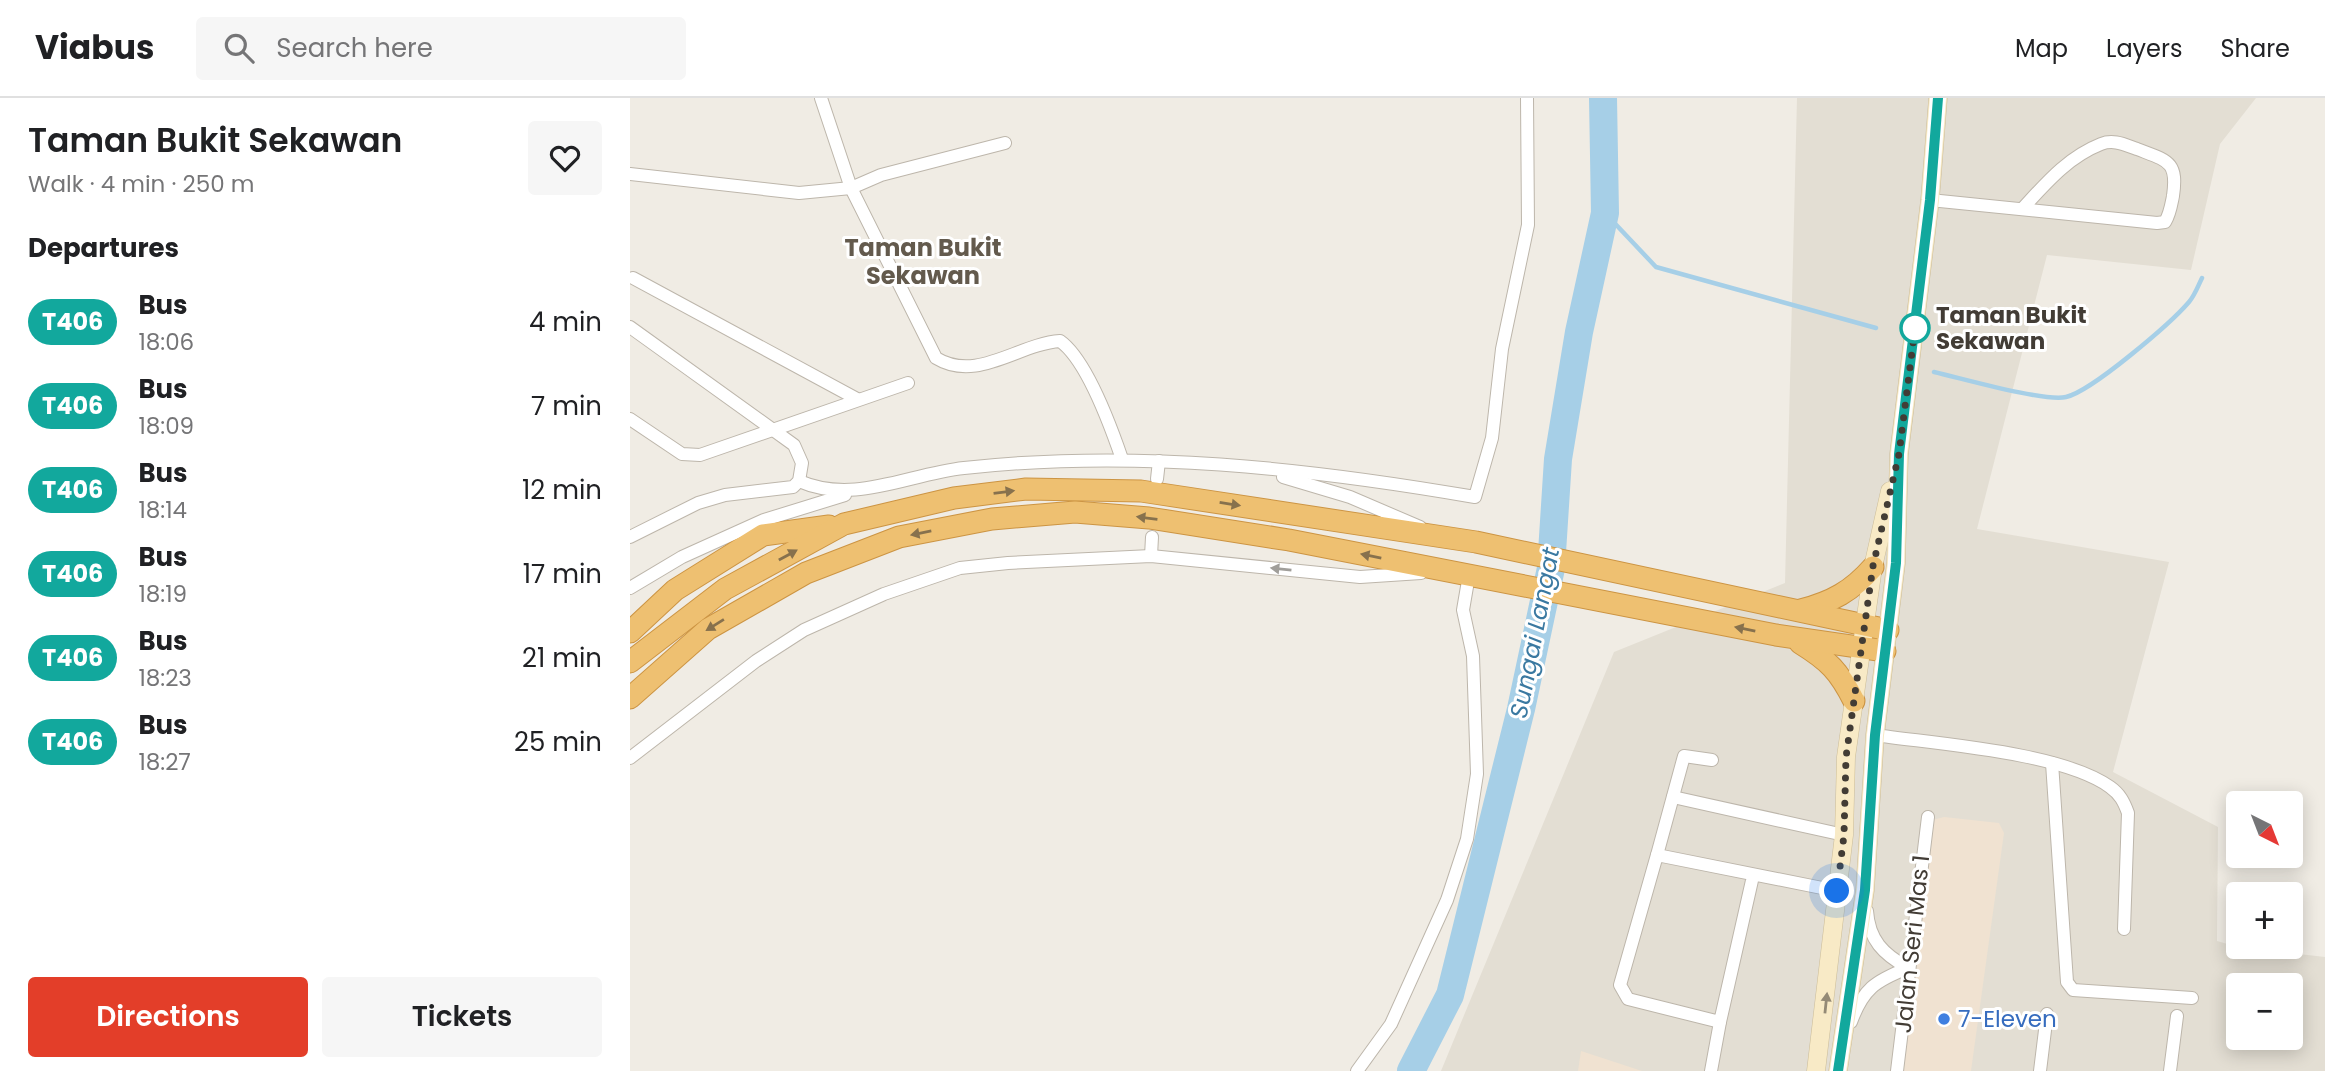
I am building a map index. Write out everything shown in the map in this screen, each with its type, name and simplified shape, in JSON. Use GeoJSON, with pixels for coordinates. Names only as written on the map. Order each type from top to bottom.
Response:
{"type":"FeatureCollection","features":[{"type":"Feature","properties":{"kind":"highway"},"geometry":{"type":"LineString","coordinates":[[630,632],[675,590],[763,535],[844,524],[954,498],[1026,489],[1141,491],[1476,542],[1865,625],[1887,640]]}},
{"type":"Feature","properties":{"kind":"highway"},"geometry":{"type":"LineString","coordinates":[[630,698],[708,629],[806,573],[900,537],[992,519],[1076,512],[1149,518],[1289,540],[1606,603],[1861,648],[1887,640]]}},
{"type":"Feature","properties":{"kind":"highway"},"geometry":{"type":"LineString","coordinates":[[630,662],[725,589],[844,524]]}},
{"type":"Feature","properties":{"kind":"highway"},"geometry":{"type":"LineString","coordinates":[[1796,611],[1829,603],[1855,588],[1873,566]]}},
{"type":"Feature","properties":{"kind":"highway"},"geometry":{"type":"LineString","coordinates":[[1792,637],[1826,658],[1841,674],[1854,701]]}},
{"type":"Feature","properties":{"kind":"main road"},"geometry":{"type":"LineString","coordinates":[[1838,1071],[1865,890],[1875,735],[1896,563],[1899,454],[1930,200],[1938,98]]}},
{"type":"Feature","properties":{"kind":"main road"},"geometry":{"type":"LineString","coordinates":[[1816,1071],[1844,835],[1846,757],[1873,566],[1899,454]]}},
{"type":"Feature","properties":{"kind":"street"},"geometry":{"type":"LineString","coordinates":[[821,98],[851,188],[936,358],[950,366],[990,364],[1031,347],[1060,341],[1069,347],[1101,403],[1122,459]]}},
{"type":"Feature","properties":{"kind":"street"},"geometry":{"type":"LineString","coordinates":[[799,481],[833,492],[852,492],[913,476],[1017,463],[1122,459],[1349,477],[1475,497],[1492,438],[1502,349],[1528,225],[1527,98]]}},
{"type":"Feature","properties":{"kind":"street"},"geometry":{"type":"LineString","coordinates":[[1930,200],[2165,222],[2169,215],[2176,176],[2173,167],[2163,159],[2118,142],[2105,143],[2073,159],[2023,208]]}},
{"type":"Feature","properties":{"kind":"street"},"geometry":{"type":"LineString","coordinates":[[630,174],[799,193],[851,188],[881,175],[1005,143]]}},
{"type":"Feature","properties":{"kind":"street"},"geometry":{"type":"LineString","coordinates":[[634,278],[857,399]]}},
{"type":"Feature","properties":{"kind":"street"},"geometry":{"type":"LineString","coordinates":[[630,327],[794,445],[800,456],[799,481]]}},
{"type":"Feature","properties":{"kind":"street"},"geometry":{"type":"LineString","coordinates":[[630,419],[682,454],[700,455],[908,383]]}},
{"type":"Feature","properties":{"kind":"street"},"geometry":{"type":"LineString","coordinates":[[1157,478],[1159,461]]}},
{"type":"Feature","properties":{"kind":"street"},"geometry":{"type":"LineString","coordinates":[[1256,469],[1350,498],[1445,537]]}},
{"type":"Feature","properties":{"kind":"street"},"geometry":{"type":"LineString","coordinates":[[630,588],[682,558],[764,520],[913,476]]}},
{"type":"Feature","properties":{"kind":"street"},"geometry":{"type":"LineString","coordinates":[[630,537],[698,503],[725,495],[786,490],[799,481]]}},
{"type":"Feature","properties":{"kind":"street"},"geometry":{"type":"LineString","coordinates":[[1151,556],[1152,537]]}},
{"type":"Feature","properties":{"kind":"street"},"geometry":{"type":"LineString","coordinates":[[630,758],[756,661],[804,630],[884,594],[960,568],[1151,556],[1360,577],[1446,571]]}},
{"type":"Feature","properties":{"kind":"street"},"geometry":{"type":"LineString","coordinates":[[1357,1071],[1391,1024],[1447,900],[1467,839],[1477,774],[1474,656],[1463,610],[1478,577]]}},
{"type":"Feature","properties":{"kind":"street"},"geometry":{"type":"LineString","coordinates":[[1875,735],[2052,763],[2109,786],[2122,797],[2128,813],[2124,929]]}},
{"type":"Feature","properties":{"kind":"street"},"geometry":{"type":"LineString","coordinates":[[1712,760],[1684,756],[1620,985],[1622,993],[1628,999],[1720,1022]]}},
{"type":"Feature","properties":{"kind":"street"},"geometry":{"type":"LineString","coordinates":[[2052,763],[2067,982],[2073,990],[2193,998]]}},
{"type":"Feature","properties":{"kind":"street"},"geometry":{"type":"LineString","coordinates":[[1673,797],[1844,835]]}},
{"type":"Feature","properties":{"kind":"street","name":"Jalan Seri Mas 1"},"geometry":{"type":"LineString","coordinates":[[1897,1071],[1928,817]]}},
{"type":"Feature","properties":{"kind":"street"},"geometry":{"type":"LineString","coordinates":[[1657,855],[1837,891]]}},
{"type":"Feature","properties":{"kind":"street"},"geometry":{"type":"LineString","coordinates":[[1711,1071],[1753,876]]}},
{"type":"Feature","properties":{"kind":"street"},"geometry":{"type":"LineString","coordinates":[[1865,890],[1869,932],[1881,950],[1908,968]]}},
{"type":"Feature","properties":{"kind":"street"},"geometry":{"type":"LineString","coordinates":[[1843,1044],[1860,998],[1875,984],[1908,968]]}},
{"type":"Feature","properties":{"kind":"street"},"geometry":{"type":"LineString","coordinates":[[2040,1071],[2047,1014]]}},
{"type":"Feature","properties":{"kind":"street"},"geometry":{"type":"LineString","coordinates":[[2170,1071],[2177,1016]]}},
{"type":"Feature","properties":{"kind":"shaded area"},"geometry":{"type":"Polygon","coordinates":[[[1797,98],[2256,98],[2220,144],[2191,270],[2047,255],[1977,529],[2169,562],[2113,772],[2218,827],[2217,941],[2226,944],[2226,959],[2303,959],[2303,954],[2325,957],[2325,1071],[1441,1071],[1614,652],[1785,583],[1797,98]]]}},
{"type":"Feature","properties":{"kind":"shaded area"},"geometry":{"type":"Polygon","coordinates":[[[1944,817],[1999,823],[2004,833],[1971,1071],[1903,1071],[1932,820],[1944,817]]]}},
{"type":"Feature","properties":{"kind":"shaded area"},"geometry":{"type":"Polygon","coordinates":[[[1581,1051],[1642,1071],[1578,1071],[1581,1051]]]}},
{"type":"Feature","properties":{"kind":"waterway","name":"Sungai Langat"},"geometry":{"type":"LineString","coordinates":[[1411,1071],[1450,995],[1521,709],[1551,568],[1558,459],[1579,332],[1605,213],[1603,98]]}},
{"type":"Feature","properties":{"kind":"waterway"},"geometry":{"type":"LineString","coordinates":[[1605,213],[1656,267],[1876,328]]}},
{"type":"Feature","properties":{"kind":"waterway"},"geometry":{"type":"LineString","coordinates":[[1934,372],[2022,393],[2066,397],[2094,383],[2149,340],[2189,302],[2202,278]]}},
{"type":"Feature","properties":{"kind":"bus line","name":"T406"},"geometry":{"type":"LineString","coordinates":[[1838,1071],[1865,890],[1875,735],[1896,563],[1899,454],[1930,200],[1938,98]]}},
{"type":"Feature","properties":{"kind":"place","name":"Taman Bukit Sekawan"},"geometry":{"type":"Point","coordinates":[1915,328]}},
{"type":"Feature","properties":{"kind":"place","name":"7-Eleven"},"geometry":{"type":"Point","coordinates":[1944,1019]}},
{"type":"Feature","properties":{"kind":"district","name":"Taman Bukit Sekawan"},"geometry":{"type":"Point","coordinates":[923,262]}},
{"type":"Feature","properties":{"kind":"route"},"geometry":{"type":"LineString","coordinates":[[1837,891],[1844,835],[1846,757],[1873,566],[1899,454],[1915,328]]}}]}
